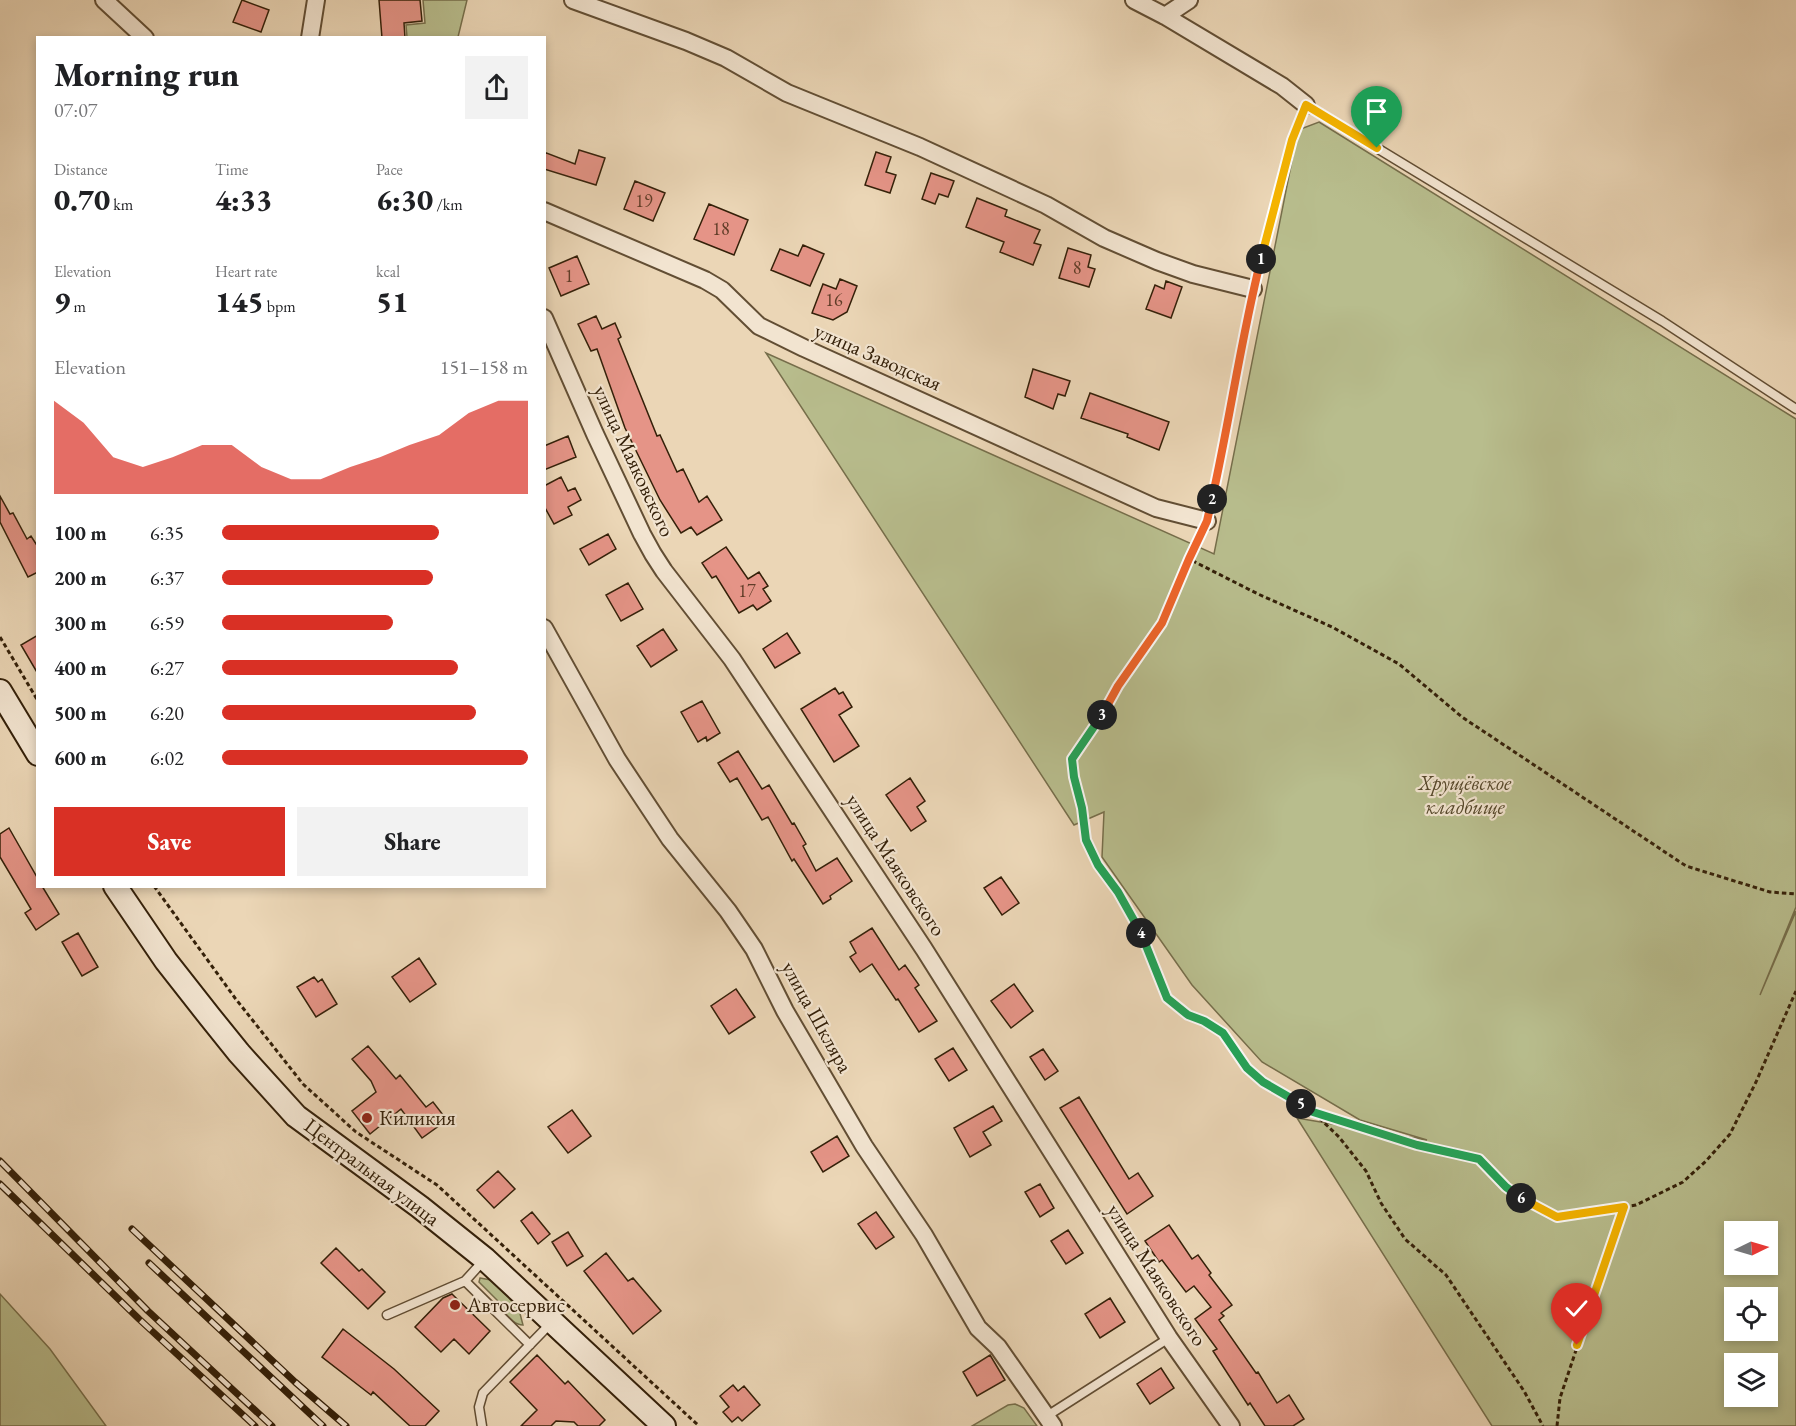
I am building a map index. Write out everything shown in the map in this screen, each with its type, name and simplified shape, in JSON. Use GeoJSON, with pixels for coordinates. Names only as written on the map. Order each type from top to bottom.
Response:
{"type":"FeatureCollection","features":[{"type":"Feature","properties":{"kind":"main road"},"geometry":{"type":"LineString","coordinates":[[0,691],[36,751]]}},
{"type":"Feature","properties":{"kind":"main road","name":"Центральная улица"},"geometry":{"type":"LineString","coordinates":[[116,888],[160,952],[238,1053],[296,1116],[420,1207],[485,1259],[664,1426]]}},
{"type":"Feature","properties":{"kind":"street"},"geometry":{"type":"LineString","coordinates":[[104,0],[143,36]]}},
{"type":"Feature","properties":{"kind":"street"},"geometry":{"type":"LineString","coordinates":[[310,36],[316,0]]}},
{"type":"Feature","properties":{"kind":"street"},"geometry":{"type":"LineString","coordinates":[[573,0],[686,40],[726,58],[787,93],[920,147],[1046,205],[1104,238],[1157,261],[1193,274],[1253,289]]}},
{"type":"Feature","properties":{"kind":"street"},"geometry":{"type":"LineString","coordinates":[[1134,0],[1282,86],[1306,105]]}},
{"type":"Feature","properties":{"kind":"street"},"geometry":{"type":"LineString","coordinates":[[1165,16],[1189,0]]}},
{"type":"Feature","properties":{"kind":"street","name":"улица Заводская"},"geometry":{"type":"LineString","coordinates":[[546,212],[705,280],[722,290],[759,326],[804,348],[1156,508],[1207,521]]}},
{"type":"Feature","properties":{"kind":"street","name":"улица Маяковского"},"geometry":{"type":"LineString","coordinates":[[546,323],[595,434],[653,554],[732,659],[918,939],[1169,1338],[1231,1426]]}},
{"type":"Feature","properties":{"kind":"street","name":"улица Шкляра"},"geometry":{"type":"LineString","coordinates":[[546,632],[616,759],[670,839],[728,911],[754,949],[785,1011],[858,1136],[924,1235],[970,1316],[978,1328],[998,1347],[1050,1421]]}},
{"type":"Feature","properties":{"kind":"lane"},"geometry":{"type":"LineString","coordinates":[[1306,105],[1662,321],[1796,409]]}},
{"type":"Feature","properties":{"kind":"lane"},"geometry":{"type":"LineString","coordinates":[[387,1315],[465,1281],[485,1259]]}},
{"type":"Feature","properties":{"kind":"lane"},"geometry":{"type":"LineString","coordinates":[[465,1281],[530,1345]]}},
{"type":"Feature","properties":{"kind":"lane"},"geometry":{"type":"LineString","coordinates":[[482,1426],[479,1407],[483,1394],[553,1321]]}},
{"type":"Feature","properties":{"kind":"lane"},"geometry":{"type":"LineString","coordinates":[[1050,1421],[1169,1338]]}},
{"type":"Feature","properties":{"kind":"path"},"geometry":{"type":"LineString","coordinates":[[1306,105],[1292,140],[1253,289],[1226,439],[1207,521],[1162,623],[1118,686],[1097,724],[1072,759],[1086,840],[1098,865],[1135,919],[1167,998],[1188,1015],[1204,1021],[1223,1033],[1247,1068],[1263,1082],[1313,1112],[1339,1137],[1366,1171],[1381,1203],[1405,1239],[1446,1275],[1524,1391],[1543,1426]]}},
{"type":"Feature","properties":{"kind":"path"},"geometry":{"type":"LineString","coordinates":[[1189,559],[1258,594],[1332,627],[1399,664],[1462,717],[1686,866],[1770,892],[1796,894]]}},
{"type":"Feature","properties":{"kind":"path"},"geometry":{"type":"LineString","coordinates":[[0,637],[36,698]]}},
{"type":"Feature","properties":{"kind":"path"},"geometry":{"type":"LineString","coordinates":[[155,888],[235,998],[303,1084],[356,1132],[437,1185],[699,1426]]}},
{"type":"Feature","properties":{"kind":"path"},"geometry":{"type":"LineString","coordinates":[[1313,1112],[1417,1145],[1479,1159],[1506,1187],[1527,1203],[1557,1217],[1636,1205],[1683,1182],[1730,1134],[1756,1082],[1796,991]]}},
{"type":"Feature","properties":{"kind":"path"},"geometry":{"type":"LineString","coordinates":[[1557,1426],[1560,1398],[1624,1207]]}},
{"type":"Feature","properties":{"kind":"green space"},"geometry":{"type":"Polygon","coordinates":[[[423,0],[467,0],[458,36],[407,36],[406,25],[425,23],[423,0]]]}},
{"type":"Feature","properties":{"kind":"green space","name":"Хрущёвское кладбище"},"geometry":{"type":"Polygon","coordinates":[[[1319,122],[1796,419],[1796,907],[1760,995],[1796,911],[1796,1426],[1492,1426],[1297,1118],[1427,1140],[1360,1120],[1262,1062],[1192,985],[1102,857],[1104,812],[1074,825],[766,353],[1214,554],[1298,130],[1319,122]]]}},
{"type":"Feature","properties":{"kind":"green space"},"geometry":{"type":"Polygon","coordinates":[[[480,1278],[491,1280],[518,1306],[523,1325],[514,1322],[501,1309],[503,1306],[479,1282],[480,1278]]]}},
{"type":"Feature","properties":{"kind":"green space"},"geometry":{"type":"Polygon","coordinates":[[[0,1294],[50,1349],[106,1426],[0,1426],[0,1294]]]}},
{"type":"Feature","properties":{"kind":"green space"},"geometry":{"type":"Polygon","coordinates":[[[1015,1404],[1024,1408],[1037,1426],[972,1426],[1008,1405],[1015,1404]]]}},
{"type":"Feature","properties":{"kind":"building"},"geometry":{"type":"Polygon","coordinates":[[[242,0],[269,10],[261,32],[233,22],[242,0]]]}},
{"type":"Feature","properties":{"kind":"building"},"geometry":{"type":"Polygon","coordinates":[[[379,0],[420,0],[422,21],[404,23],[405,36],[382,36],[379,0]]]}},
{"type":"Feature","properties":{"kind":"building"},"geometry":{"type":"Polygon","coordinates":[[[579,150],[605,158],[596,185],[546,170],[546,153],[575,164],[579,150]]]}},
{"type":"Feature","properties":{"kind":"building"},"geometry":{"type":"Polygon","coordinates":[[[876,152],[891,157],[886,172],[896,175],[890,193],[865,185],[876,152]]]}},
{"type":"Feature","properties":{"kind":"building"},"geometry":{"type":"Polygon","coordinates":[[[931,173],[954,181],[948,197],[939,194],[935,204],[922,199],[931,173]]]}},
{"type":"Feature","properties":{"kind":"building"},"geometry":{"type":"Polygon","coordinates":[[[635,181],[665,193],[653,221],[624,209],[635,181]]]}},
{"type":"Feature","properties":{"kind":"building"},"geometry":{"type":"Polygon","coordinates":[[[977,198],[1007,210],[1005,216],[1040,230],[1034,243],[1041,245],[1033,265],[1000,252],[1004,242],[966,227],[977,198]]]}},
{"type":"Feature","properties":{"kind":"building"},"geometry":{"type":"Polygon","coordinates":[[[709,204],[748,220],[734,255],[694,239],[709,204]]]}},
{"type":"Feature","properties":{"kind":"building"},"geometry":{"type":"Polygon","coordinates":[[[803,245],[824,254],[810,286],[771,270],[780,249],[798,256],[803,245]]]}},
{"type":"Feature","properties":{"kind":"building"},"geometry":{"type":"Polygon","coordinates":[[[1068,248],[1091,255],[1088,267],[1095,269],[1089,287],[1059,278],[1068,248]]]}},
{"type":"Feature","properties":{"kind":"building"},"geometry":{"type":"Polygon","coordinates":[[[577,256],[589,284],[561,296],[549,268],[577,256]]]}},
{"type":"Feature","properties":{"kind":"building"},"geometry":{"type":"Polygon","coordinates":[[[840,279],[857,286],[847,312],[833,320],[812,313],[823,284],[836,289],[840,279]]]}},
{"type":"Feature","properties":{"kind":"building"},"geometry":{"type":"Polygon","coordinates":[[[1166,281],[1182,287],[1171,318],[1146,309],[1155,285],[1164,289],[1166,281]]]}},
{"type":"Feature","properties":{"kind":"building"},"geometry":{"type":"Polygon","coordinates":[[[596,316],[602,329],[615,323],[621,337],[618,339],[657,436],[660,435],[677,472],[683,469],[699,502],[707,496],[722,520],[697,535],[691,527],[681,533],[660,500],[625,428],[597,349],[591,351],[578,324],[596,316]]]}},
{"type":"Feature","properties":{"kind":"building"},"geometry":{"type":"Polygon","coordinates":[[[1033,369],[1070,381],[1065,396],[1058,394],[1053,409],[1025,397],[1033,369]]]}},
{"type":"Feature","properties":{"kind":"building"},"geometry":{"type":"Polygon","coordinates":[[[1090,393],[1169,422],[1159,450],[1127,437],[1128,434],[1081,418],[1090,393]]]}},
{"type":"Feature","properties":{"kind":"building"},"geometry":{"type":"Polygon","coordinates":[[[568,436],[576,457],[546,469],[546,445],[568,436]]]}},
{"type":"Feature","properties":{"kind":"building"},"geometry":{"type":"Polygon","coordinates":[[[561,477],[568,491],[575,488],[581,500],[568,507],[572,515],[554,524],[546,510],[546,485],[561,477]]]}},
{"type":"Feature","properties":{"kind":"building"},"geometry":{"type":"Polygon","coordinates":[[[0,496],[10,514],[13,513],[27,539],[31,536],[36,544],[36,573],[28,577],[0,522],[0,496]]]}},
{"type":"Feature","properties":{"kind":"building"},"geometry":{"type":"Polygon","coordinates":[[[608,534],[616,549],[589,565],[580,549],[608,534]]]}},
{"type":"Feature","properties":{"kind":"building"},"geometry":{"type":"Polygon","coordinates":[[[726,547],[748,579],[759,572],[768,586],[763,589],[771,601],[757,610],[753,605],[739,613],[716,576],[712,578],[702,563],[726,547]]]}},
{"type":"Feature","properties":{"kind":"building"},"geometry":{"type":"Polygon","coordinates":[[[628,583],[643,609],[621,621],[606,595],[628,583]]]}},
{"type":"Feature","properties":{"kind":"building"},"geometry":{"type":"Polygon","coordinates":[[[663,629],[677,650],[651,667],[637,646],[663,629]]]}},
{"type":"Feature","properties":{"kind":"building"},"geometry":{"type":"Polygon","coordinates":[[[787,633],[800,653],[775,668],[763,649],[787,633]]]}},
{"type":"Feature","properties":{"kind":"building"},"geometry":{"type":"Polygon","coordinates":[[[36,636],[36,671],[21,645],[36,636]]]}},
{"type":"Feature","properties":{"kind":"building"},"geometry":{"type":"Polygon","coordinates":[[[835,688],[839,694],[843,692],[852,707],[839,715],[859,746],[834,762],[801,709],[835,688]]]}},
{"type":"Feature","properties":{"kind":"building"},"geometry":{"type":"Polygon","coordinates":[[[702,701],[720,733],[707,741],[706,737],[698,742],[681,712],[702,701]]]}},
{"type":"Feature","properties":{"kind":"building"},"geometry":{"type":"Polygon","coordinates":[[[738,751],[762,789],[769,785],[792,824],[794,823],[806,844],[803,846],[816,871],[837,858],[852,881],[830,896],[831,899],[823,904],[794,859],[792,861],[768,817],[762,820],[737,778],[730,782],[718,763],[738,751]]]}},
{"type":"Feature","properties":{"kind":"building"},"geometry":{"type":"Polygon","coordinates":[[[910,778],[925,801],[917,807],[926,821],[911,831],[886,795],[910,778]]]}},
{"type":"Feature","properties":{"kind":"building"},"geometry":{"type":"Polygon","coordinates":[[[9,828],[36,875],[36,888],[43,888],[59,914],[36,930],[25,913],[31,909],[0,857],[0,834],[9,828]]]}},
{"type":"Feature","properties":{"kind":"building"},"geometry":{"type":"Polygon","coordinates":[[[1001,877],[1019,903],[1002,915],[984,888],[1001,877]]]}},
{"type":"Feature","properties":{"kind":"building"},"geometry":{"type":"Polygon","coordinates":[[[872,928],[899,970],[905,965],[919,985],[915,988],[937,1021],[919,1032],[872,964],[860,972],[850,957],[856,953],[850,942],[872,928]]]}},
{"type":"Feature","properties":{"kind":"building"},"geometry":{"type":"Polygon","coordinates":[[[78,933],[98,967],[82,976],[62,942],[78,933]]]}},
{"type":"Feature","properties":{"kind":"building"},"geometry":{"type":"Polygon","coordinates":[[[419,958],[436,984],[410,1002],[392,977],[419,958]]]}},
{"type":"Feature","properties":{"kind":"building"},"geometry":{"type":"Polygon","coordinates":[[[314,977],[318,982],[322,979],[337,1004],[316,1017],[297,987],[314,977]]]}},
{"type":"Feature","properties":{"kind":"building"},"geometry":{"type":"Polygon","coordinates":[[[1014,984],[1033,1011],[1011,1028],[991,1001],[1014,984]]]}},
{"type":"Feature","properties":{"kind":"building"},"geometry":{"type":"Polygon","coordinates":[[[736,989],[755,1017],[729,1034],[711,1006],[736,989]]]}},
{"type":"Feature","properties":{"kind":"building"},"geometry":{"type":"Polygon","coordinates":[[[368,1046],[396,1079],[400,1075],[426,1107],[433,1102],[447,1120],[422,1138],[401,1109],[370,1134],[352,1111],[376,1092],[371,1081],[352,1059],[368,1046]]]}},
{"type":"Feature","properties":{"kind":"building"},"geometry":{"type":"Polygon","coordinates":[[[953,1048],[967,1070],[949,1081],[935,1059],[953,1048]]]}},
{"type":"Feature","properties":{"kind":"building"},"geometry":{"type":"Polygon","coordinates":[[[1043,1049],[1058,1071],[1045,1080],[1030,1057],[1043,1049]]]}},
{"type":"Feature","properties":{"kind":"building"},"geometry":{"type":"Polygon","coordinates":[[[1079,1097],[1129,1179],[1138,1173],[1153,1196],[1127,1214],[1060,1108],[1079,1097]]]}},
{"type":"Feature","properties":{"kind":"building"},"geometry":{"type":"Polygon","coordinates":[[[993,1106],[1002,1121],[983,1132],[991,1145],[970,1157],[954,1128],[993,1106]]]}},
{"type":"Feature","properties":{"kind":"building"},"geometry":{"type":"Polygon","coordinates":[[[572,1110],[591,1136],[568,1153],[548,1127],[572,1110]]]}},
{"type":"Feature","properties":{"kind":"building"},"geometry":{"type":"Polygon","coordinates":[[[837,1136],[849,1156],[823,1172],[811,1152],[837,1136]]]}},
{"type":"Feature","properties":{"kind":"building"},"geometry":{"type":"Polygon","coordinates":[[[498,1171],[515,1189],[494,1208],[477,1190],[498,1171]]]}},
{"type":"Feature","properties":{"kind":"building"},"geometry":{"type":"Polygon","coordinates":[[[1040,1184],[1054,1208],[1040,1217],[1025,1192],[1040,1184]]]}},
{"type":"Feature","properties":{"kind":"building"},"geometry":{"type":"Polygon","coordinates":[[[532,1212],[550,1234],[538,1244],[521,1221],[532,1212]]]}},
{"type":"Feature","properties":{"kind":"building"},"geometry":{"type":"Polygon","coordinates":[[[876,1212],[894,1237],[876,1249],[858,1224],[876,1212]]]}},
{"type":"Feature","properties":{"kind":"building"},"geometry":{"type":"Polygon","coordinates":[[[1169,1225],[1192,1259],[1198,1255],[1211,1273],[1209,1275],[1232,1305],[1221,1313],[1224,1316],[1219,1320],[1256,1373],[1258,1372],[1277,1403],[1289,1395],[1304,1419],[1293,1426],[1265,1426],[1250,1403],[1248,1405],[1213,1351],[1217,1349],[1195,1319],[1211,1307],[1194,1286],[1186,1292],[1162,1260],[1159,1262],[1145,1241],[1169,1225]]]}},
{"type":"Feature","properties":{"kind":"building"},"geometry":{"type":"Polygon","coordinates":[[[1068,1230],[1083,1253],[1066,1264],[1051,1241],[1068,1230]]]}},
{"type":"Feature","properties":{"kind":"building"},"geometry":{"type":"Polygon","coordinates":[[[568,1232],[583,1256],[567,1266],[552,1242],[568,1232]]]}},
{"type":"Feature","properties":{"kind":"building"},"geometry":{"type":"Polygon","coordinates":[[[336,1248],[385,1292],[368,1309],[321,1263],[336,1248]]]}},
{"type":"Feature","properties":{"kind":"building"},"geometry":{"type":"Polygon","coordinates":[[[606,1253],[628,1281],[633,1278],[661,1311],[633,1334],[584,1271],[606,1253]]]}},
{"type":"Feature","properties":{"kind":"building"},"geometry":{"type":"Polygon","coordinates":[[[452,1294],[490,1331],[469,1354],[454,1339],[441,1352],[415,1327],[443,1298],[452,1294]]]}},
{"type":"Feature","properties":{"kind":"building"},"geometry":{"type":"Polygon","coordinates":[[[1110,1298],[1125,1322],[1100,1338],[1085,1314],[1110,1298]]]}},
{"type":"Feature","properties":{"kind":"building"},"geometry":{"type":"Polygon","coordinates":[[[343,1329],[394,1369],[439,1411],[425,1426],[410,1426],[373,1392],[371,1395],[322,1357],[343,1329]]]}},
{"type":"Feature","properties":{"kind":"building"},"geometry":{"type":"Polygon","coordinates":[[[537,1355],[565,1384],[568,1381],[605,1420],[599,1426],[578,1426],[574,1422],[556,1421],[551,1426],[521,1426],[537,1410],[510,1382],[537,1355]]]}},
{"type":"Feature","properties":{"kind":"building"},"geometry":{"type":"Polygon","coordinates":[[[990,1355],[1005,1380],[977,1396],[963,1372],[990,1355]]]}},
{"type":"Feature","properties":{"kind":"building"},"geometry":{"type":"Polygon","coordinates":[[[1161,1368],[1174,1388],[1150,1404],[1137,1384],[1161,1368]]]}},
{"type":"Feature","properties":{"kind":"building"},"geometry":{"type":"Polygon","coordinates":[[[733,1385],[738,1391],[744,1386],[760,1405],[742,1421],[738,1417],[732,1422],[723,1412],[729,1407],[720,1396],[733,1385]]]}},
{"type":"Feature","properties":{"kind":"railway"},"geometry":{"type":"LineString","coordinates":[[0,1161],[148,1311],[272,1426]]}},
{"type":"Feature","properties":{"kind":"railway"},"geometry":{"type":"LineString","coordinates":[[0,1184],[139,1319],[255,1426]]}},
{"type":"Feature","properties":{"kind":"railway"},"geometry":{"type":"LineString","coordinates":[[132,1229],[295,1382],[346,1426]]}},
{"type":"Feature","properties":{"kind":"railway"},"geometry":{"type":"LineString","coordinates":[[149,1263],[323,1426]]}},
{"type":"Feature","properties":{"kind":"place","name":"Киликия"},"geometry":{"type":"Point","coordinates":[367,1118]}},
{"type":"Feature","properties":{"kind":"place","name":"Автосервис"},"geometry":{"type":"Point","coordinates":[455,1305]}},
{"type":"Feature","properties":{"kind":"route"},"geometry":{"type":"LineString","coordinates":[[1377,148],[1306,105],[1292,140],[1253,289],[1226,439],[1207,521],[1162,623],[1118,686],[1097,724],[1072,759],[1074,777],[1082,808],[1086,840],[1098,865],[1135,919],[1167,998],[1188,1015],[1204,1021],[1223,1033],[1247,1068],[1263,1082],[1313,1112],[1417,1145],[1479,1159],[1506,1187],[1527,1203],[1557,1217],[1576,1216],[1624,1207],[1577,1345]]}}]}
